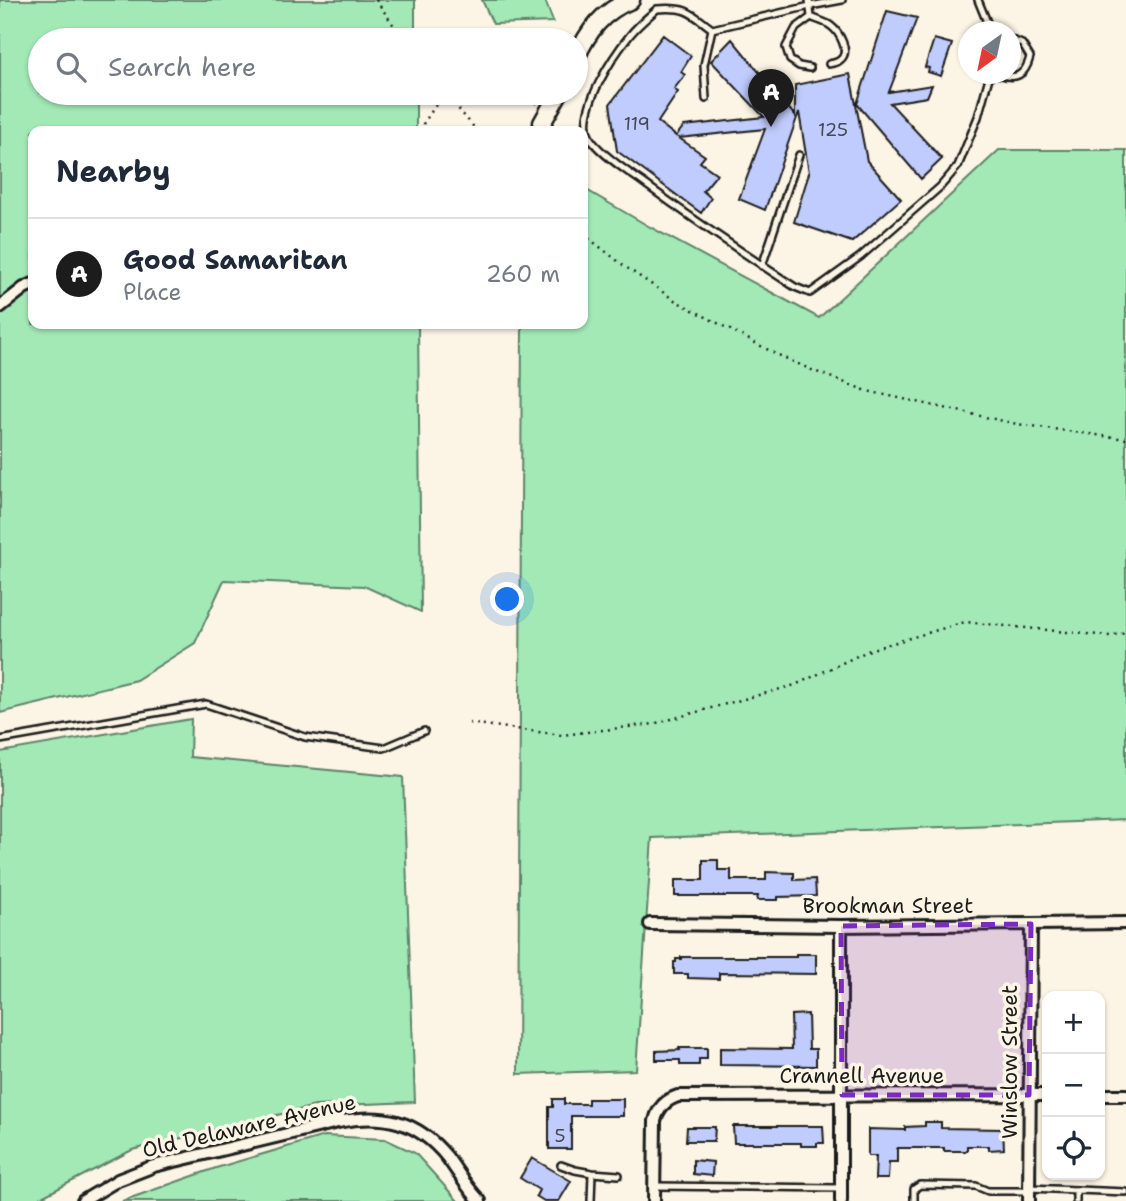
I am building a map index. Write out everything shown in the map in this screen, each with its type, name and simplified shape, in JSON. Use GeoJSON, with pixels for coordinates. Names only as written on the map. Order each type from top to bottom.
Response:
{"type":"FeatureCollection","features":[{"type":"Feature","properties":{"kind":"street"},"geometry":{"type":"LineString","coordinates":[[588,35],[607,12],[631,0]]}},
{"type":"Feature","properties":{"kind":"street"},"geometry":{"type":"LineString","coordinates":[[542,123],[552,105]]}},
{"type":"Feature","properties":{"kind":"street"},"geometry":{"type":"LineString","coordinates":[[0,307],[28,286]]}},
{"type":"Feature","properties":{"kind":"street","name":"Brookman Street"},"geometry":{"type":"LineString","coordinates":[[650,924],[841,926],[1126,923]]}},
{"type":"Feature","properties":{"kind":"street","name":"Winslow Street"},"geometry":{"type":"LineString","coordinates":[[1029,1193],[1031,924]]}},
{"type":"Feature","properties":{"kind":"street"},"geometry":{"type":"LineString","coordinates":[[841,926],[841,1201]]}},
{"type":"Feature","properties":{"kind":"street","name":"Crannell Avenue"},"geometry":{"type":"LineString","coordinates":[[654,1186],[656,1115],[663,1104],[678,1096],[1042,1095]]}},
{"type":"Feature","properties":{"kind":"street"},"geometry":{"type":"LineString","coordinates":[[1105,1095],[1126,1095]]}},
{"type":"Feature","properties":{"kind":"street","name":"Old Delaware Avenue"},"geometry":{"type":"LineString","coordinates":[[83,1201],[118,1180],[172,1161],[365,1118],[394,1120],[424,1134],[440,1149],[480,1201]]}},
{"type":"Feature","properties":{"kind":"street"},"geometry":{"type":"LineString","coordinates":[[654,1186],[654,1201]]}},
{"type":"Feature","properties":{"kind":"lane"},"geometry":{"type":"LineString","coordinates":[[712,29],[809,3],[842,0]]}},
{"type":"Feature","properties":{"kind":"lane"},"geometry":{"type":"LineString","coordinates":[[978,0],[987,21]]}},
{"type":"Feature","properties":{"kind":"lane"},"geometry":{"type":"LineString","coordinates":[[809,3],[811,17]]}},
{"type":"Feature","properties":{"kind":"lane"},"geometry":{"type":"LineString","coordinates":[[712,29],[679,7],[657,9],[631,33],[603,76],[588,111],[589,136],[598,148],[619,166],[701,225],[795,287],[810,293],[860,257],[940,187],[958,166],[978,117],[987,84]]}},
{"type":"Feature","properties":{"kind":"lane"},"geometry":{"type":"LineString","coordinates":[[811,17],[832,27],[845,48],[840,60],[829,64]]}},
{"type":"Feature","properties":{"kind":"lane"},"geometry":{"type":"LineString","coordinates":[[810,68],[799,66],[790,60],[786,47],[796,28],[811,17]]}},
{"type":"Feature","properties":{"kind":"lane"},"geometry":{"type":"LineString","coordinates":[[706,99],[704,65],[712,29]]}},
{"type":"Feature","properties":{"kind":"lane"},"geometry":{"type":"LineString","coordinates":[[1021,44],[1030,57],[1027,68],[1021,73]]}},
{"type":"Feature","properties":{"kind":"lane"},"geometry":{"type":"LineString","coordinates":[[762,266],[799,155]]}},
{"type":"Feature","properties":{"kind":"lane"},"geometry":{"type":"LineString","coordinates":[[0,740],[206,704],[305,737],[384,748],[424,731]]}},
{"type":"Feature","properties":{"kind":"lane"},"geometry":{"type":"LineString","coordinates":[[561,1165],[575,1170],[619,1175]]}},
{"type":"Feature","properties":{"kind":"lane"},"geometry":{"type":"LineString","coordinates":[[591,1201],[593,1173]]}},
{"type":"Feature","properties":{"kind":"lane"},"geometry":{"type":"LineString","coordinates":[[914,1201],[914,1191],[920,1185],[976,1186],[988,1191],[1029,1193],[1076,1190],[1126,1192]]}},
{"type":"Feature","properties":{"kind":"lane"},"geometry":{"type":"LineString","coordinates":[[654,1186],[841,1188]]}},
{"type":"Feature","properties":{"kind":"lane"},"geometry":{"type":"LineString","coordinates":[[1076,1190],[1076,1201]]}},
{"type":"Feature","properties":{"kind":"lane"},"geometry":{"type":"LineString","coordinates":[[988,1191],[988,1201]]}},
{"type":"Feature","properties":{"kind":"lane"},"geometry":{"type":"LineString","coordinates":[[1107,1191],[1107,1201]]}},
{"type":"Feature","properties":{"kind":"path"},"geometry":{"type":"LineString","coordinates":[[376,0],[396,28]]}},
{"type":"Feature","properties":{"kind":"path"},"geometry":{"type":"LineString","coordinates":[[423,126],[436,105]]}},
{"type":"Feature","properties":{"kind":"path"},"geometry":{"type":"LineString","coordinates":[[454,105],[473,126]]}},
{"type":"Feature","properties":{"kind":"path"},"geometry":{"type":"LineString","coordinates":[[588,238],[677,301],[774,353],[867,391],[1017,424],[1126,439]]}},
{"type":"Feature","properties":{"kind":"path"},"geometry":{"type":"LineString","coordinates":[[469,723],[562,735],[653,724],[795,685],[872,649],[965,622],[1108,636],[1126,633]]}},
{"type":"Feature","properties":{"kind":"highlighted area"},"geometry":{"type":"Polygon","coordinates":[[[1031,924],[1029,1095],[842,1095],[841,926],[1031,924]]]}},
{"type":"Feature","properties":{"kind":"green space"},"geometry":{"type":"Polygon","coordinates":[[[0,0],[415,0],[415,28],[28,28],[28,105],[416,105],[416,126],[28,126],[28,329],[418,329],[421,612],[364,586],[224,580],[195,643],[136,680],[0,713],[0,0]]]}},
{"type":"Feature","properties":{"kind":"green space"},"geometry":{"type":"Polygon","coordinates":[[[482,0],[545,0],[553,22],[493,24],[482,0]]]}},
{"type":"Feature","properties":{"kind":"green space"},"geometry":{"type":"Polygon","coordinates":[[[999,150],[1126,150],[1126,820],[652,838],[636,1070],[518,1074],[522,329],[588,329],[588,191],[819,318],[999,150]]]}},
{"type":"Feature","properties":{"kind":"green space"},"geometry":{"type":"Polygon","coordinates":[[[191,719],[190,757],[403,777],[415,1102],[315,1106],[132,1150],[38,1199],[0,1201],[0,752],[191,719]]]}},
{"type":"Feature","properties":{"kind":"green space"},"geometry":{"type":"Polygon","coordinates":[[[324,1136],[385,1139],[415,1153],[458,1201],[122,1201],[216,1168],[324,1136]]]}},
{"type":"Feature","properties":{"kind":"building"},"geometry":{"type":"Polygon","coordinates":[[[887,11],[917,18],[889,92],[932,85],[927,97],[890,103],[942,159],[921,179],[857,104],[887,11]]]}},
{"type":"Feature","properties":{"kind":"building"},"geometry":{"type":"Polygon","coordinates":[[[663,35],[691,56],[681,72],[685,75],[674,89],[678,92],[658,122],[676,136],[684,126],[764,117],[711,61],[732,39],[795,116],[795,85],[850,74],[867,161],[901,199],[852,242],[794,222],[809,173],[799,112],[765,210],[739,199],[765,129],[679,138],[705,156],[700,162],[717,174],[703,191],[711,198],[701,213],[617,151],[610,104],[663,35]]]}},
{"type":"Feature","properties":{"kind":"building"},"geometry":{"type":"Polygon","coordinates":[[[934,39],[952,44],[941,76],[928,72],[929,68],[925,67],[934,39]]]}},
{"type":"Feature","properties":{"kind":"building"},"geometry":{"type":"Polygon","coordinates":[[[703,860],[718,860],[718,870],[731,870],[731,880],[766,880],[766,872],[794,873],[794,880],[815,879],[816,896],[757,900],[758,896],[675,896],[675,880],[703,880],[703,860]]]}},
{"type":"Feature","properties":{"kind":"building"},"geometry":{"type":"Polygon","coordinates":[[[796,954],[816,954],[816,974],[719,973],[719,979],[688,978],[688,974],[674,974],[674,962],[681,957],[796,957],[796,954]]]}},
{"type":"Feature","properties":{"kind":"building"},"geometry":{"type":"Polygon","coordinates":[[[808,1014],[809,1049],[816,1049],[816,1066],[720,1065],[720,1048],[792,1049],[791,1015],[808,1014]]]}},
{"type":"Feature","properties":{"kind":"building"},"geometry":{"type":"Polygon","coordinates":[[[679,1048],[707,1048],[707,1059],[699,1059],[699,1065],[680,1065],[680,1060],[656,1060],[656,1051],[680,1050],[679,1048]]]}},
{"type":"Feature","properties":{"kind":"building"},"geometry":{"type":"Polygon","coordinates":[[[553,1099],[564,1099],[564,1104],[588,1104],[588,1099],[623,1099],[623,1116],[571,1116],[571,1149],[549,1149],[549,1107],[553,1107],[553,1099]]]}},
{"type":"Feature","properties":{"kind":"building"},"geometry":{"type":"Polygon","coordinates":[[[925,1122],[941,1122],[941,1128],[1003,1129],[1004,1149],[989,1150],[989,1146],[967,1146],[967,1151],[897,1148],[897,1162],[889,1162],[888,1179],[875,1179],[876,1156],[868,1156],[868,1129],[905,1130],[905,1127],[925,1126],[925,1122]]]}},
{"type":"Feature","properties":{"kind":"building"},"geometry":{"type":"Polygon","coordinates":[[[733,1126],[823,1126],[824,1143],[801,1146],[801,1143],[734,1143],[733,1126]]]}},
{"type":"Feature","properties":{"kind":"building"},"geometry":{"type":"Polygon","coordinates":[[[687,1127],[715,1127],[714,1141],[686,1141],[687,1127]]]}},
{"type":"Feature","properties":{"kind":"building"},"geometry":{"type":"Polygon","coordinates":[[[532,1158],[571,1181],[559,1201],[544,1201],[536,1196],[539,1190],[520,1178],[532,1158]]]}},
{"type":"Feature","properties":{"kind":"building"},"geometry":{"type":"Polygon","coordinates":[[[693,1160],[713,1162],[712,1176],[693,1174],[693,1160]]]}},
{"type":"Feature","properties":{"kind":"place","name":"Good Samaritan"},"geometry":{"type":"Point","coordinates":[771,127]}}]}
